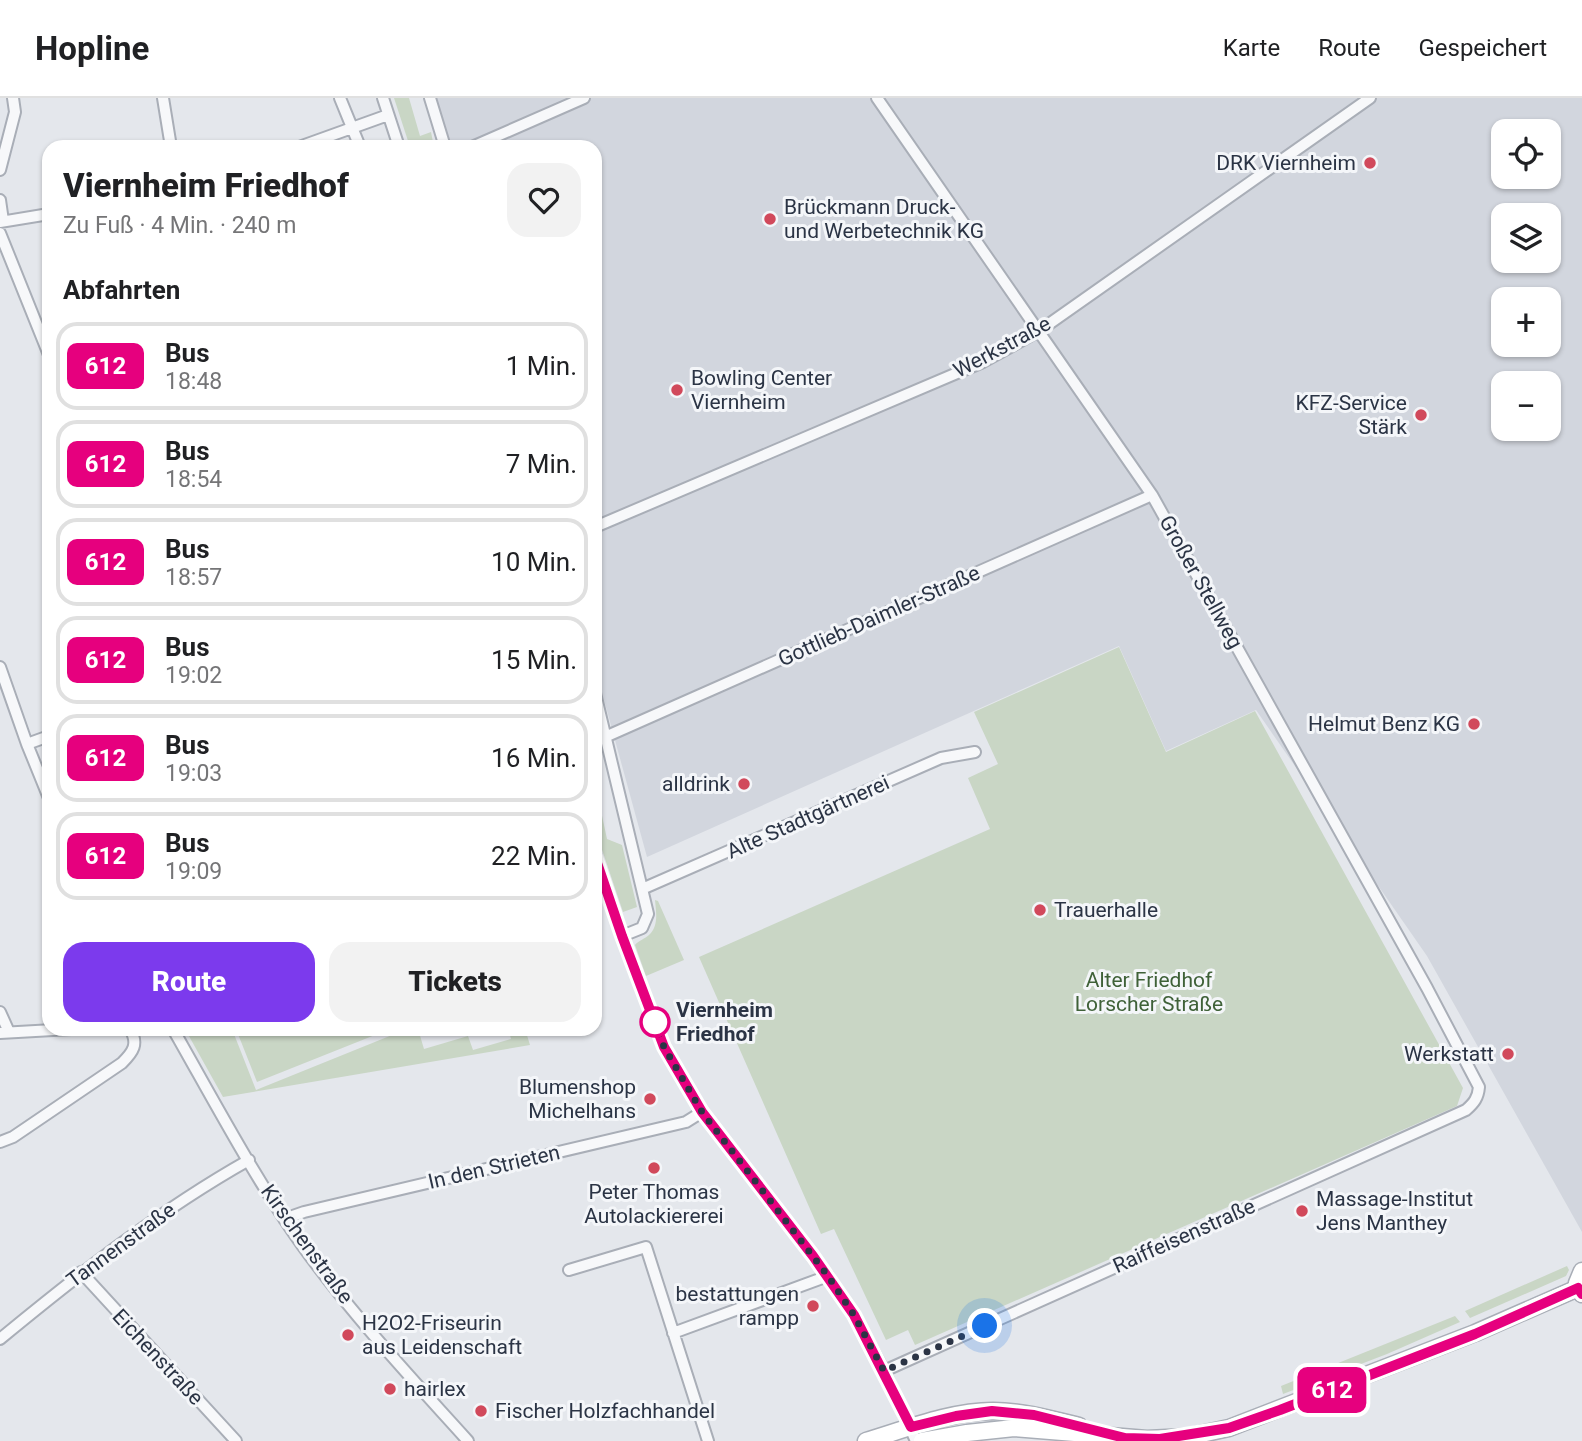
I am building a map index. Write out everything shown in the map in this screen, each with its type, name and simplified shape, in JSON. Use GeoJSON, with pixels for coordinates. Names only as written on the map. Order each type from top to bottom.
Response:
{"type":"FeatureCollection","features":[{"type":"Feature","properties":{"kind":"street"},"geometry":{"type":"LineString","coordinates":[[0,170],[15,112],[12,98]]}},
{"type":"Feature","properties":{"kind":"street"},"geometry":{"type":"LineString","coordinates":[[163,98],[170,140]]}},
{"type":"Feature","properties":{"kind":"street"},"geometry":{"type":"LineString","coordinates":[[340,98],[358,140]]}},
{"type":"Feature","properties":{"kind":"street"},"geometry":{"type":"LineString","coordinates":[[383,98],[397,140]]}},
{"type":"Feature","properties":{"kind":"street"},"geometry":{"type":"LineString","coordinates":[[430,98],[443,140]]}},
{"type":"Feature","properties":{"kind":"street"},"geometry":{"type":"LineString","coordinates":[[488,140],[584,98]]}},
{"type":"Feature","properties":{"kind":"street","name":"Großer Stellweg"},"geometry":{"type":"LineString","coordinates":[[877,98],[1152,495],[1476,1078],[1479,1095]]}},
{"type":"Feature","properties":{"kind":"street","name":"Werkstraße"},"geometry":{"type":"LineString","coordinates":[[602,524],[983,362],[1039,331],[1370,98]]}},
{"type":"Feature","properties":{"kind":"street"},"geometry":{"type":"LineString","coordinates":[[318,140],[388,115]]}},
{"type":"Feature","properties":{"kind":"street"},"geometry":{"type":"LineString","coordinates":[[0,200],[1,225],[42,336]]}},
{"type":"Feature","properties":{"kind":"street"},"geometry":{"type":"LineString","coordinates":[[1,225],[42,216]]}},
{"type":"Feature","properties":{"kind":"street","name":"Gottlieb-Daimler-Straße"},"geometry":{"type":"LineString","coordinates":[[605,737],[1152,495]]}},
{"type":"Feature","properties":{"kind":"street"},"geometry":{"type":"LineString","coordinates":[[0,667],[42,781]]}},
{"type":"Feature","properties":{"kind":"street"},"geometry":{"type":"LineString","coordinates":[[602,724],[648,914],[642,928],[622,936]]}},
{"type":"Feature","properties":{"kind":"street"},"geometry":{"type":"LineString","coordinates":[[27,744],[42,739]]}},
{"type":"Feature","properties":{"kind":"street","name":"Alte Stadtgärtnerei"},"geometry":{"type":"LineString","coordinates":[[642,889],[941,758],[975,752]]}},
{"type":"Feature","properties":{"kind":"street"},"geometry":{"type":"LineString","coordinates":[[602,877],[664,1047],[702,1112],[828,1276],[854,1315],[913,1434]]}},
{"type":"Feature","properties":{"kind":"street"},"geometry":{"type":"LineString","coordinates":[[0,1012],[4,1032],[42,1030]]}},
{"type":"Feature","properties":{"kind":"street"},"geometry":{"type":"LineString","coordinates":[[0,1142],[13,1137],[122,1063],[133,1051],[135,1045],[132,1036]]}},
{"type":"Feature","properties":{"kind":"street","name":"Kirschenstraße"},"geometry":{"type":"LineString","coordinates":[[177,1036],[249,1160],[304,1247],[367,1325],[468,1441]]}},
{"type":"Feature","properties":{"kind":"street","name":"Raiffeisenstraße"},"geometry":{"type":"LineString","coordinates":[[884,1371],[1466,1110],[1479,1095]]}},
{"type":"Feature","properties":{"kind":"street","name":"In den Strieten"},"geometry":{"type":"LineString","coordinates":[[285,1219],[304,1212],[685,1122],[702,1112]]}},
{"type":"Feature","properties":{"kind":"street","name":"Tannenstraße"},"geometry":{"type":"LineString","coordinates":[[0,1339],[81,1272],[214,1180],[249,1160]]}},
{"type":"Feature","properties":{"kind":"street"},"geometry":{"type":"LineString","coordinates":[[569,1270],[646,1247],[708,1441]]}},
{"type":"Feature","properties":{"kind":"street"},"geometry":{"type":"LineString","coordinates":[[922,1441],[1014,1428],[1160,1439],[1187,1437],[1242,1424],[1580,1291],[1578,1278],[1582,1271]]}},
{"type":"Feature","properties":{"kind":"street","name":"Eichenstraße"},"geometry":{"type":"LineString","coordinates":[[81,1272],[236,1441]]}},
{"type":"Feature","properties":{"kind":"street"},"geometry":{"type":"LineString","coordinates":[[673,1333],[828,1276]]}},
{"type":"Feature","properties":{"kind":"street"},"geometry":{"type":"LineString","coordinates":[[866,1441],[913,1434],[956,1416],[992,1411],[1034,1415],[1125,1438]]}},
{"type":"Feature","properties":{"kind":"shaded area"},"geometry":{"type":"Polygon","coordinates":[[[435,98],[1582,98],[1582,1232],[1427,956],[1256,710],[1166,751],[1119,646],[647,857],[602,693],[602,140],[447,140],[435,98]]]}},
{"type":"Feature","properties":{"kind":"green space"},"geometry":{"type":"Polygon","coordinates":[[[394,98],[409,98],[420,136],[431,132],[433,140],[408,140],[394,98]]]}},
{"type":"Feature","properties":{"kind":"green space","name":"Alter Friedhof Lorscher Straße"},"geometry":{"type":"Polygon","coordinates":[[[1119,647],[1166,752],[1255,711],[1463,1088],[1457,1106],[915,1345],[908,1330],[886,1340],[834,1229],[821,1234],[699,957],[990,829],[968,778],[998,764],[974,712],[1119,647]]]}},
{"type":"Feature","properties":{"kind":"green space"},"geometry":{"type":"Polygon","coordinates":[[[602,816],[607,839],[622,845],[637,907],[623,912],[602,850],[602,816]]]}},
{"type":"Feature","properties":{"kind":"green space"},"geometry":{"type":"Polygon","coordinates":[[[655,900],[658,901],[684,960],[646,976],[635,945],[649,935],[654,927],[655,900]]]}},
{"type":"Feature","properties":{"kind":"green space"},"geometry":{"type":"Polygon","coordinates":[[[189,1036],[235,1036],[256,1090],[390,1036],[420,1036],[424,1049],[468,1036],[473,1050],[511,1039],[510,1036],[527,1036],[530,1045],[223,1097],[189,1036]]]}},
{"type":"Feature","properties":{"kind":"green space"},"geometry":{"type":"Polygon","coordinates":[[[239,1036],[372,1036],[257,1082],[239,1036]]]}},
{"type":"Feature","properties":{"kind":"green space"},"geometry":{"type":"Polygon","coordinates":[[[1567,1266],[1569,1270],[1566,1276],[1470,1318],[1465,1311],[1567,1266]]]}},
{"type":"Feature","properties":{"kind":"green space"},"geometry":{"type":"Polygon","coordinates":[[[1455,1316],[1460,1322],[1387,1354],[1283,1394],[1281,1386],[1455,1316]]]}},
{"type":"Feature","properties":{"kind":"bus line","name":"612"},"geometry":{"type":"LineString","coordinates":[[602,877],[664,1047],[702,1112],[828,1276],[854,1315],[911,1427],[975,1412],[992,1411],[1034,1415],[1125,1438],[1187,1437],[1229,1428],[1280,1410],[1475,1334],[1578,1288],[1582,1294]]}},
{"type":"Feature","properties":{"kind":"place","name":"DRK Viernheim"},"geometry":{"type":"Point","coordinates":[1370,163]}},
{"type":"Feature","properties":{"kind":"place","name":"Brückmann Druck- und Werbetechnik KG"},"geometry":{"type":"Point","coordinates":[770,219]}},
{"type":"Feature","properties":{"kind":"place","name":"Bowling Center Viernheim"},"geometry":{"type":"Point","coordinates":[677,390]}},
{"type":"Feature","properties":{"kind":"place","name":"KFZ-Service Stärk"},"geometry":{"type":"Point","coordinates":[1421,415]}},
{"type":"Feature","properties":{"kind":"place","name":"Helmut Benz KG"},"geometry":{"type":"Point","coordinates":[1474,724]}},
{"type":"Feature","properties":{"kind":"place","name":"alldrink"},"geometry":{"type":"Point","coordinates":[744,784]}},
{"type":"Feature","properties":{"kind":"place","name":"Trauerhalle"},"geometry":{"type":"Point","coordinates":[1040,910]}},
{"type":"Feature","properties":{"kind":"place","name":"Viernheim Friedhof"},"geometry":{"type":"Point","coordinates":[655,1022]}},
{"type":"Feature","properties":{"kind":"place","name":"Werkstatt"},"geometry":{"type":"Point","coordinates":[1508,1054]}},
{"type":"Feature","properties":{"kind":"place","name":"Blumenshop Michelhans"},"geometry":{"type":"Point","coordinates":[650,1099]}},
{"type":"Feature","properties":{"kind":"place","name":"Peter Thomas Autolackiererei"},"geometry":{"type":"Point","coordinates":[654,1168]}},
{"type":"Feature","properties":{"kind":"place","name":"Massage-Institut Jens Manthey"},"geometry":{"type":"Point","coordinates":[1302,1211]}},
{"type":"Feature","properties":{"kind":"place","name":"bestattungen rampp"},"geometry":{"type":"Point","coordinates":[813,1306]}},
{"type":"Feature","properties":{"kind":"place","name":"H2O2-Friseurin aus Leidenschaft"},"geometry":{"type":"Point","coordinates":[348,1335]}},
{"type":"Feature","properties":{"kind":"place","name":"hairlex"},"geometry":{"type":"Point","coordinates":[390,1389]}},
{"type":"Feature","properties":{"kind":"place","name":"Fischer Holzfachhandel"},"geometry":{"type":"Point","coordinates":[481,1411]}},
{"type":"Feature","properties":{"kind":"route"},"geometry":{"type":"LineString","coordinates":[[655,1022],[664,1047],[702,1112],[828,1276],[854,1315],[884,1371],[985,1326]]}}]}
